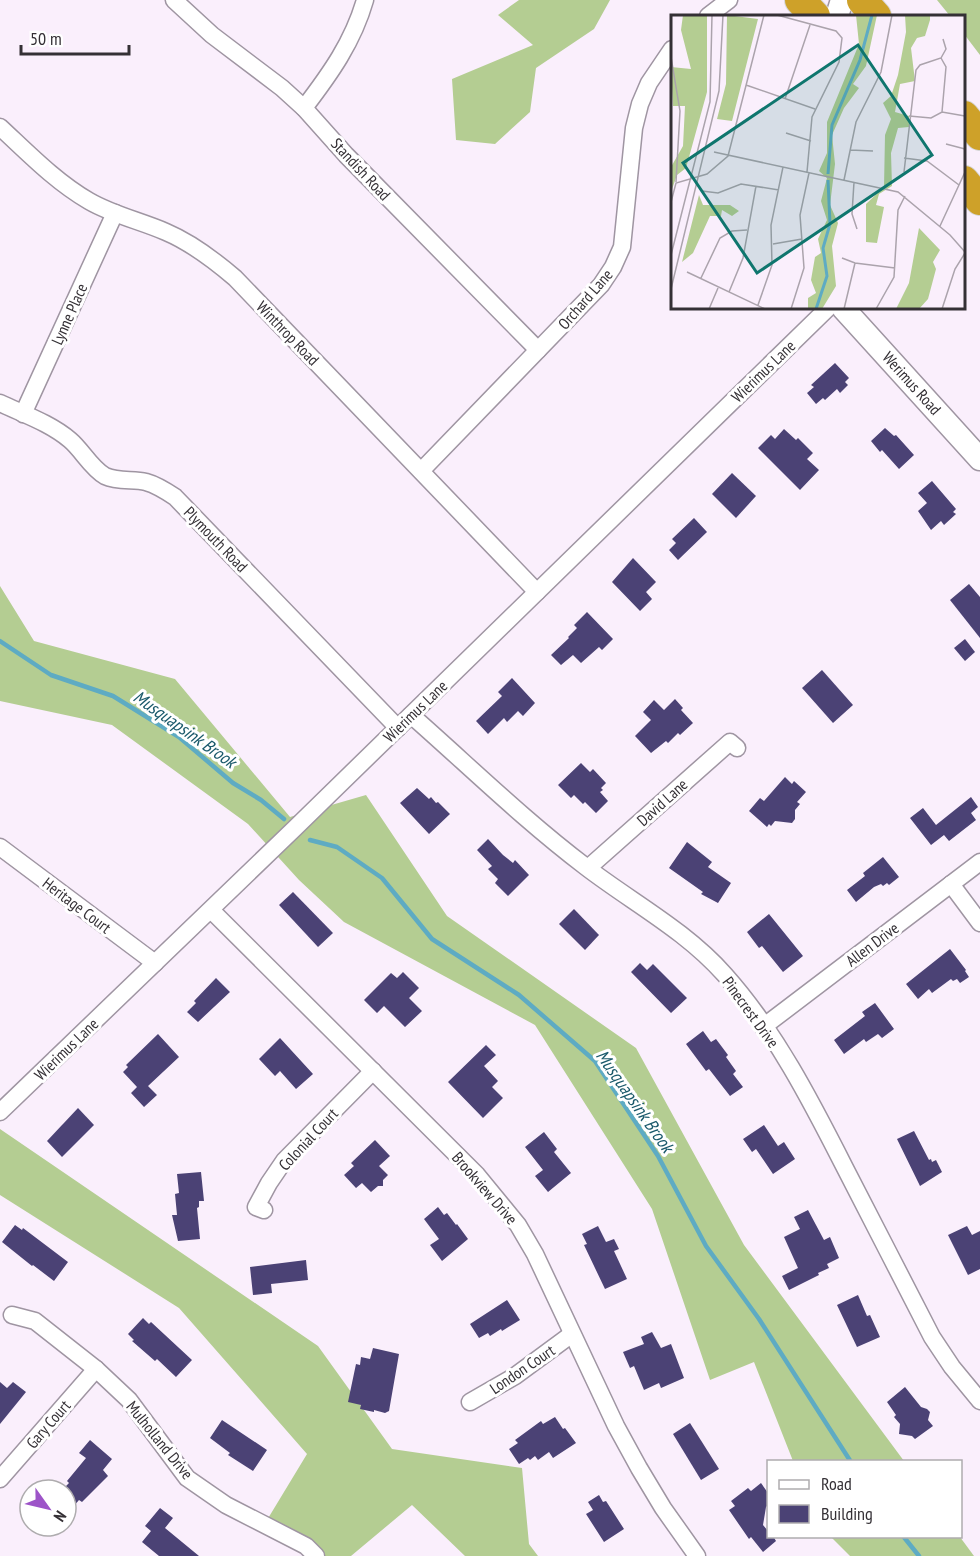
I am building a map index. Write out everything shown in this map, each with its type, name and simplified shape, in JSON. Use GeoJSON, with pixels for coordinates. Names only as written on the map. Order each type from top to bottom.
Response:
{"type":"FeatureCollection","features":[{"type":"Feature","properties":{"kind":"highway"},"geometry":{"type":"LineString","coordinates":[[801,0],[814,15]]}},
{"type":"Feature","properties":{"kind":"highway"},"geometry":{"type":"LineString","coordinates":[[862,0],[875,15]]}},
{"type":"Feature","properties":{"kind":"highway"},"geometry":{"type":"LineString","coordinates":[[965,118],[980,135]]}},
{"type":"Feature","properties":{"kind":"highway"},"geometry":{"type":"LineString","coordinates":[[965,183],[980,200]]}},
{"type":"Feature","properties":{"kind":"main road"},"geometry":{"type":"LineString","coordinates":[[837,15],[843,0]]}},
{"type":"Feature","properties":{"kind":"main road","name":"Werimus Road"},"geometry":{"type":"LineString","coordinates":[[844,309],[980,459]]}},
{"type":"Feature","properties":{"kind":"street","name":"Standish Road"},"geometry":{"type":"LineString","coordinates":[[174,0],[212,35],[282,88],[304,108],[346,155],[538,350]]}},
{"type":"Feature","properties":{"kind":"street"},"geometry":{"type":"LineString","coordinates":[[304,108],[332,72],[348,45],[366,0]]}},
{"type":"Feature","properties":{"kind":"street"},"geometry":{"type":"LineString","coordinates":[[709,15],[729,0]]}},
{"type":"Feature","properties":{"kind":"street","name":"Orchard Lane"},"geometry":{"type":"LineString","coordinates":[[421,471],[601,285],[613,267],[622,247],[634,128],[640,104],[649,83],[671,50]]}},
{"type":"Feature","properties":{"kind":"street","name":"Winthrop Road"},"geometry":{"type":"LineString","coordinates":[[0,127],[66,186],[89,201],[166,232],[193,246],[235,278],[537,592]]}},
{"type":"Feature","properties":{"kind":"street","name":"Lynne Place"},"geometry":{"type":"LineString","coordinates":[[23,414],[115,213]]}},
{"type":"Feature","properties":{"kind":"street","name":"Wierimus Lane"},"geometry":{"type":"LineString","coordinates":[[0,1112],[211,910],[827,309]]}},
{"type":"Feature","properties":{"kind":"street","name":"Plymouth Road"},"geometry":{"type":"LineString","coordinates":[[0,403],[51,427],[68,438],[105,476],[116,480],[146,482],[175,497],[398,728]]}},
{"type":"Feature","properties":{"kind":"street","name":"Pinecrest Drive"},"geometry":{"type":"LineString","coordinates":[[411,714],[540,831],[588,868],[677,930],[703,952],[725,976],[763,1027],[819,1118],[932,1337],[952,1367],[980,1401]]}},
{"type":"Feature","properties":{"kind":"street","name":"David Lane"},"geometry":{"type":"LineString","coordinates":[[588,868],[730,742],[737,748]]}},
{"type":"Feature","properties":{"kind":"street","name":"Heritage Court"},"geometry":{"type":"LineString","coordinates":[[0,847],[155,963]]}},
{"type":"Feature","properties":{"kind":"street","name":"Allen Drive"},"geometry":{"type":"LineString","coordinates":[[763,1027],[980,862]]}},
{"type":"Feature","properties":{"kind":"street"},"geometry":{"type":"LineString","coordinates":[[951,884],[980,923]]}},
{"type":"Feature","properties":{"kind":"street","name":"Brookview Drive"},"geometry":{"type":"LineString","coordinates":[[211,910],[477,1175],[518,1225],[535,1254],[616,1426],[663,1508],[697,1556]]}},
{"type":"Feature","properties":{"kind":"street","name":"Colonial Court"},"geometry":{"type":"LineString","coordinates":[[264,1210],[256,1207],[269,1182],[284,1161],[373,1071]]}},
{"type":"Feature","properties":{"kind":"street","name":"Mulholland Drive"},"geometry":{"type":"LineString","coordinates":[[12,1315],[35,1321],[96,1369],[129,1400],[187,1478],[226,1505],[306,1546],[316,1556]]}},
{"type":"Feature","properties":{"kind":"street","name":"London Court"},"geometry":{"type":"LineString","coordinates":[[470,1402],[515,1376],[572,1334]]}},
{"type":"Feature","properties":{"kind":"street","name":"Gary Court"},"geometry":{"type":"LineString","coordinates":[[0,1479],[96,1369]]}},
{"type":"Feature","properties":{"kind":"green space"},"geometry":{"type":"Polygon","coordinates":[[[519,0],[610,0],[594,29],[536,68],[530,112],[495,144],[456,140],[452,79],[533,45],[498,15],[519,0]]]}},
{"type":"Feature","properties":{"kind":"green space"},"geometry":{"type":"Polygon","coordinates":[[[937,0],[980,0],[980,55],[965,35],[965,15],[949,15],[937,0]]]}},
{"type":"Feature","properties":{"kind":"green space"},"geometry":{"type":"Polygon","coordinates":[[[0,586],[34,641],[175,679],[290,817],[366,795],[447,916],[636,1048],[744,1245],[903,1460],[793,1460],[754,1362],[710,1380],[652,1209],[535,1025],[344,922],[299,880],[248,824],[112,725],[0,701],[0,586]]]}},
{"type":"Feature","properties":{"kind":"green space"},"geometry":{"type":"Polygon","coordinates":[[[0,1129],[318,1346],[392,1449],[522,1468],[529,1544],[538,1556],[465,1556],[412,1505],[351,1556],[316,1556],[264,1525],[307,1454],[179,1308],[0,1195],[0,1129]]]}},
{"type":"Feature","properties":{"kind":"green space"},"geometry":{"type":"Polygon","coordinates":[[[832,1538],[961,1538],[974,1556],[850,1556],[832,1538]]]}},
{"type":"Feature","properties":{"kind":"building"},"geometry":{"type":"Polygon","coordinates":[[[835,363],[849,378],[845,382],[848,385],[840,393],[837,389],[825,400],[823,398],[816,404],[807,393],[814,387],[811,385],[835,363]]]}},
{"type":"Feature","properties":{"kind":"building"},"geometry":{"type":"Polygon","coordinates":[[[885,428],[894,436],[896,435],[914,455],[899,469],[871,441],[885,428]]]}},
{"type":"Feature","properties":{"kind":"building"},"geometry":{"type":"Polygon","coordinates":[[[784,429],[796,440],[798,438],[813,453],[807,459],[819,470],[800,490],[758,448],[771,435],[775,439],[784,429]]]}},
{"type":"Feature","properties":{"kind":"building"},"geometry":{"type":"Polygon","coordinates":[[[732,473],[756,496],[736,518],[712,494],[732,473]]]}},
{"type":"Feature","properties":{"kind":"building"},"geometry":{"type":"Polygon","coordinates":[[[932,481],[956,509],[953,512],[956,514],[944,525],[941,521],[931,530],[918,511],[927,503],[918,493],[932,481]]]}},
{"type":"Feature","properties":{"kind":"building"},"geometry":{"type":"Polygon","coordinates":[[[694,518],[707,532],[678,560],[669,550],[676,543],[672,539],[694,518]]]}},
{"type":"Feature","properties":{"kind":"building"},"geometry":{"type":"Polygon","coordinates":[[[633,558],[656,582],[646,592],[652,599],[640,611],[612,582],[633,558]]]}},
{"type":"Feature","properties":{"kind":"building"},"geometry":{"type":"Polygon","coordinates":[[[969,584],[980,597],[980,638],[950,600],[969,584]]]}},
{"type":"Feature","properties":{"kind":"building"},"geometry":{"type":"Polygon","coordinates":[[[587,612],[613,639],[602,650],[599,647],[581,663],[573,655],[561,665],[551,655],[569,638],[577,628],[574,625],[587,612]]]}},
{"type":"Feature","properties":{"kind":"building"},"geometry":{"type":"Polygon","coordinates":[[[965,639],[975,652],[965,661],[954,648],[965,639]]]}},
{"type":"Feature","properties":{"kind":"building"},"geometry":{"type":"Polygon","coordinates":[[[822,670],[853,705],[833,723],[802,688],[822,670]]]}},
{"type":"Feature","properties":{"kind":"building"},"geometry":{"type":"Polygon","coordinates":[[[512,678],[535,703],[523,716],[518,711],[507,722],[504,718],[488,734],[476,721],[502,696],[498,692],[512,678]]]}},
{"type":"Feature","properties":{"kind":"building"},"geometry":{"type":"Polygon","coordinates":[[[675,699],[693,723],[680,735],[678,733],[668,743],[666,741],[651,753],[635,736],[651,720],[643,712],[654,700],[664,710],[675,699]]]}},
{"type":"Feature","properties":{"kind":"building"},"geometry":{"type":"Polygon","coordinates":[[[581,763],[590,772],[593,769],[606,783],[600,792],[608,801],[596,813],[574,795],[571,798],[558,785],[581,763]]]}},
{"type":"Feature","properties":{"kind":"building"},"geometry":{"type":"Polygon","coordinates":[[[785,777],[792,784],[794,781],[806,792],[797,802],[800,804],[795,810],[795,819],[792,823],[775,821],[767,827],[749,811],[760,798],[764,801],[785,777]]]}},
{"type":"Feature","properties":{"kind":"building"},"geometry":{"type":"Polygon","coordinates":[[[417,788],[429,799],[431,797],[436,803],[438,802],[450,814],[429,834],[400,803],[417,788]]]}},
{"type":"Feature","properties":{"kind":"building"},"geometry":{"type":"Polygon","coordinates":[[[971,797],[978,807],[971,813],[976,820],[949,841],[944,835],[931,845],[910,818],[923,808],[936,825],[971,797]]]}},
{"type":"Feature","properties":{"kind":"building"},"geometry":{"type":"Polygon","coordinates":[[[488,839],[503,855],[513,863],[515,860],[529,875],[508,896],[495,883],[498,879],[488,869],[492,866],[477,850],[488,839]]]}},
{"type":"Feature","properties":{"kind":"building"},"geometry":{"type":"Polygon","coordinates":[[[687,842],[712,862],[708,867],[731,883],[718,903],[701,894],[703,892],[669,868],[687,842]]]}},
{"type":"Feature","properties":{"kind":"building"},"geometry":{"type":"Polygon","coordinates":[[[883,857],[899,877],[889,885],[887,883],[874,887],[856,902],[847,890],[865,876],[863,873],[883,857]]]}},
{"type":"Feature","properties":{"kind":"building"},"geometry":{"type":"Polygon","coordinates":[[[293,892],[333,933],[318,947],[279,905],[293,892]]]}},
{"type":"Feature","properties":{"kind":"building"},"geometry":{"type":"Polygon","coordinates":[[[574,909],[599,935],[585,950],[559,924],[574,909]]]}},
{"type":"Feature","properties":{"kind":"building"},"geometry":{"type":"Polygon","coordinates":[[[769,914],[803,956],[783,972],[747,932],[769,914]]]}},
{"type":"Feature","properties":{"kind":"building"},"geometry":{"type":"Polygon","coordinates":[[[950,949],[969,977],[960,983],[957,979],[953,981],[951,979],[932,993],[929,989],[918,999],[906,984],[950,949]]]}},
{"type":"Feature","properties":{"kind":"building"},"geometry":{"type":"Polygon","coordinates":[[[640,963],[647,970],[653,964],[687,998],[671,1013],[631,972],[640,963]]]}},
{"type":"Feature","properties":{"kind":"building"},"geometry":{"type":"Polygon","coordinates":[[[403,972],[419,988],[409,998],[422,1011],[405,1027],[384,1006],[377,1013],[364,1000],[391,973],[397,978],[403,972]]]}},
{"type":"Feature","properties":{"kind":"building"},"geometry":{"type":"Polygon","coordinates":[[[216,978],[230,992],[198,1022],[187,1012],[196,1003],[194,1001],[216,978]]]}},
{"type":"Feature","properties":{"kind":"building"},"geometry":{"type":"Polygon","coordinates":[[[875,1003],[894,1029],[882,1038],[878,1034],[866,1042],[864,1039],[844,1054],[834,1040],[865,1016],[862,1012],[875,1003]]]}},
{"type":"Feature","properties":{"kind":"building"},"geometry":{"type":"Polygon","coordinates":[[[703,1031],[711,1042],[716,1039],[728,1055],[726,1057],[736,1071],[733,1074],[743,1087],[730,1096],[709,1069],[706,1071],[686,1044],[703,1031]]]}},
{"type":"Feature","properties":{"kind":"building"},"geometry":{"type":"Polygon","coordinates":[[[158,1034],[179,1057],[148,1086],[157,1095],[144,1107],[131,1093],[137,1087],[123,1072],[128,1067],[126,1065],[158,1034]]]}},
{"type":"Feature","properties":{"kind":"building"},"geometry":{"type":"Polygon","coordinates":[[[280,1038],[313,1074],[296,1089],[280,1071],[275,1076],[259,1059],[280,1038]]]}},
{"type":"Feature","properties":{"kind":"building"},"geometry":{"type":"Polygon","coordinates":[[[486,1045],[496,1055],[484,1066],[498,1081],[492,1087],[503,1098],[483,1118],[448,1082],[486,1045]]]}},
{"type":"Feature","properties":{"kind":"building"},"geometry":{"type":"Polygon","coordinates":[[[78,1108],[94,1125],[62,1157],[47,1141],[78,1108]]]}},
{"type":"Feature","properties":{"kind":"building"},"geometry":{"type":"Polygon","coordinates":[[[764,1125],[778,1146],[784,1142],[795,1159],[773,1174],[756,1149],[752,1152],[743,1139],[764,1125]]]}},
{"type":"Feature","properties":{"kind":"building"},"geometry":{"type":"Polygon","coordinates":[[[914,1131],[929,1160],[931,1159],[932,1162],[936,1160],[942,1172],[920,1186],[897,1139],[914,1131]]]}},
{"type":"Feature","properties":{"kind":"building"},"geometry":{"type":"Polygon","coordinates":[[[544,1132],[557,1149],[554,1152],[571,1173],[548,1192],[535,1176],[543,1170],[525,1147],[544,1132]]]}},
{"type":"Feature","properties":{"kind":"building"},"geometry":{"type":"Polygon","coordinates":[[[375,1140],[390,1156],[379,1166],[388,1175],[383,1180],[383,1186],[378,1186],[371,1192],[362,1183],[356,1188],[344,1175],[354,1166],[351,1163],[375,1140]]]}},
{"type":"Feature","properties":{"kind":"building"},"geometry":{"type":"Polygon","coordinates":[[[201,1172],[204,1201],[199,1201],[197,1208],[200,1239],[178,1241],[172,1215],[177,1215],[175,1194],[179,1193],[177,1174],[201,1172]]]}},
{"type":"Feature","properties":{"kind":"building"},"geometry":{"type":"Polygon","coordinates":[[[438,1207],[444,1215],[447,1213],[468,1239],[442,1261],[430,1245],[439,1239],[424,1219],[438,1207]]]}},
{"type":"Feature","properties":{"kind":"building"},"geometry":{"type":"Polygon","coordinates":[[[808,1210],[824,1240],[830,1237],[839,1258],[827,1264],[829,1268],[818,1273],[819,1275],[789,1290],[782,1276],[798,1268],[784,1237],[800,1229],[794,1217],[808,1210]]]}},
{"type":"Feature","properties":{"kind":"building"},"geometry":{"type":"Polygon","coordinates":[[[15,1225],[22,1230],[23,1228],[68,1262],[54,1281],[2,1242],[15,1225]]]}},
{"type":"Feature","properties":{"kind":"building"},"geometry":{"type":"Polygon","coordinates":[[[598,1226],[606,1242],[614,1239],[619,1249],[614,1251],[627,1279],[605,1289],[584,1245],[587,1244],[582,1234],[598,1226]]]}},
{"type":"Feature","properties":{"kind":"building"},"geometry":{"type":"Polygon","coordinates":[[[967,1226],[972,1235],[980,1231],[980,1269],[968,1275],[948,1235],[967,1226]]]}},
{"type":"Feature","properties":{"kind":"building"},"geometry":{"type":"Polygon","coordinates":[[[306,1260],[308,1280],[271,1284],[272,1293],[253,1295],[250,1267],[306,1260]]]}},
{"type":"Feature","properties":{"kind":"building"},"geometry":{"type":"Polygon","coordinates":[[[858,1295],[880,1337],[857,1347],[837,1305],[858,1295]]]}},
{"type":"Feature","properties":{"kind":"building"},"geometry":{"type":"Polygon","coordinates":[[[507,1300],[520,1320],[502,1331],[501,1329],[490,1336],[488,1333],[479,1338],[470,1324],[507,1300]]]}},
{"type":"Feature","properties":{"kind":"building"},"geometry":{"type":"Polygon","coordinates":[[[143,1318],[149,1324],[151,1322],[192,1360],[176,1377],[157,1359],[155,1361],[132,1341],[134,1340],[128,1334],[143,1318]]]}},
{"type":"Feature","properties":{"kind":"building"},"geometry":{"type":"Polygon","coordinates":[[[652,1332],[661,1348],[671,1344],[684,1378],[661,1388],[659,1383],[644,1390],[634,1366],[630,1368],[623,1352],[644,1344],[641,1337],[652,1332]]]}},
{"type":"Feature","properties":{"kind":"building"},"geometry":{"type":"Polygon","coordinates":[[[373,1348],[399,1354],[389,1411],[385,1413],[360,1409],[361,1405],[348,1402],[356,1364],[360,1365],[361,1357],[370,1359],[373,1348]]]}},
{"type":"Feature","properties":{"kind":"building"},"geometry":{"type":"Polygon","coordinates":[[[0,1382],[7,1388],[13,1382],[26,1392],[0,1424],[0,1382]]]}},
{"type":"Feature","properties":{"kind":"building"},"geometry":{"type":"Polygon","coordinates":[[[905,1387],[921,1407],[930,1412],[928,1420],[933,1426],[915,1439],[912,1436],[899,1434],[900,1424],[887,1402],[905,1387]]]}},
{"type":"Feature","properties":{"kind":"building"},"geometry":{"type":"Polygon","coordinates":[[[555,1417],[576,1443],[553,1458],[549,1452],[538,1460],[535,1456],[519,1464],[509,1449],[518,1443],[515,1440],[541,1421],[543,1424],[555,1417]]]}},
{"type":"Feature","properties":{"kind":"building"},"geometry":{"type":"Polygon","coordinates":[[[222,1420],[267,1450],[253,1471],[228,1455],[230,1453],[210,1438],[222,1420]]]}},
{"type":"Feature","properties":{"kind":"building"},"geometry":{"type":"Polygon","coordinates":[[[690,1423],[719,1469],[701,1480],[673,1434],[690,1423]]]}},
{"type":"Feature","properties":{"kind":"building"},"geometry":{"type":"Polygon","coordinates":[[[90,1440],[112,1459],[103,1470],[108,1476],[82,1502],[78,1501],[78,1478],[69,1478],[86,1458],[79,1453],[90,1440]]]}},
{"type":"Feature","properties":{"kind":"building"},"geometry":{"type":"Polygon","coordinates":[[[761,1483],[767,1492],[763,1525],[767,1530],[767,1538],[774,1538],[776,1541],[763,1552],[751,1537],[749,1539],[729,1510],[735,1506],[731,1501],[748,1488],[751,1491],[761,1483]]]}},
{"type":"Feature","properties":{"kind":"building"},"geometry":{"type":"Polygon","coordinates":[[[599,1495],[603,1502],[606,1501],[624,1529],[604,1542],[586,1514],[593,1510],[588,1502],[599,1495]]]}},
{"type":"Feature","properties":{"kind":"building"},"geometry":{"type":"Polygon","coordinates":[[[160,1508],[173,1518],[165,1528],[199,1556],[159,1556],[142,1542],[151,1531],[145,1526],[160,1508]]]}},
{"type":"Feature","properties":{"kind":"waterway","name":"Musquapsink Brook"},"geometry":{"type":"LineString","coordinates":[[0,641],[51,675],[113,696],[179,737],[233,783],[261,800],[284,819]]}},
{"type":"Feature","properties":{"kind":"waterway","name":"Musquapsink Brook"},"geometry":{"type":"LineString","coordinates":[[310,840],[337,847],[382,878],[432,939],[519,995],[595,1061],[658,1156],[706,1246],[759,1319],[850,1460]]}},
{"type":"Feature","properties":{"kind":"waterway","name":"Musquapsink Brook"},"geometry":{"type":"LineString","coordinates":[[905,1538],[919,1556]]}}]}
